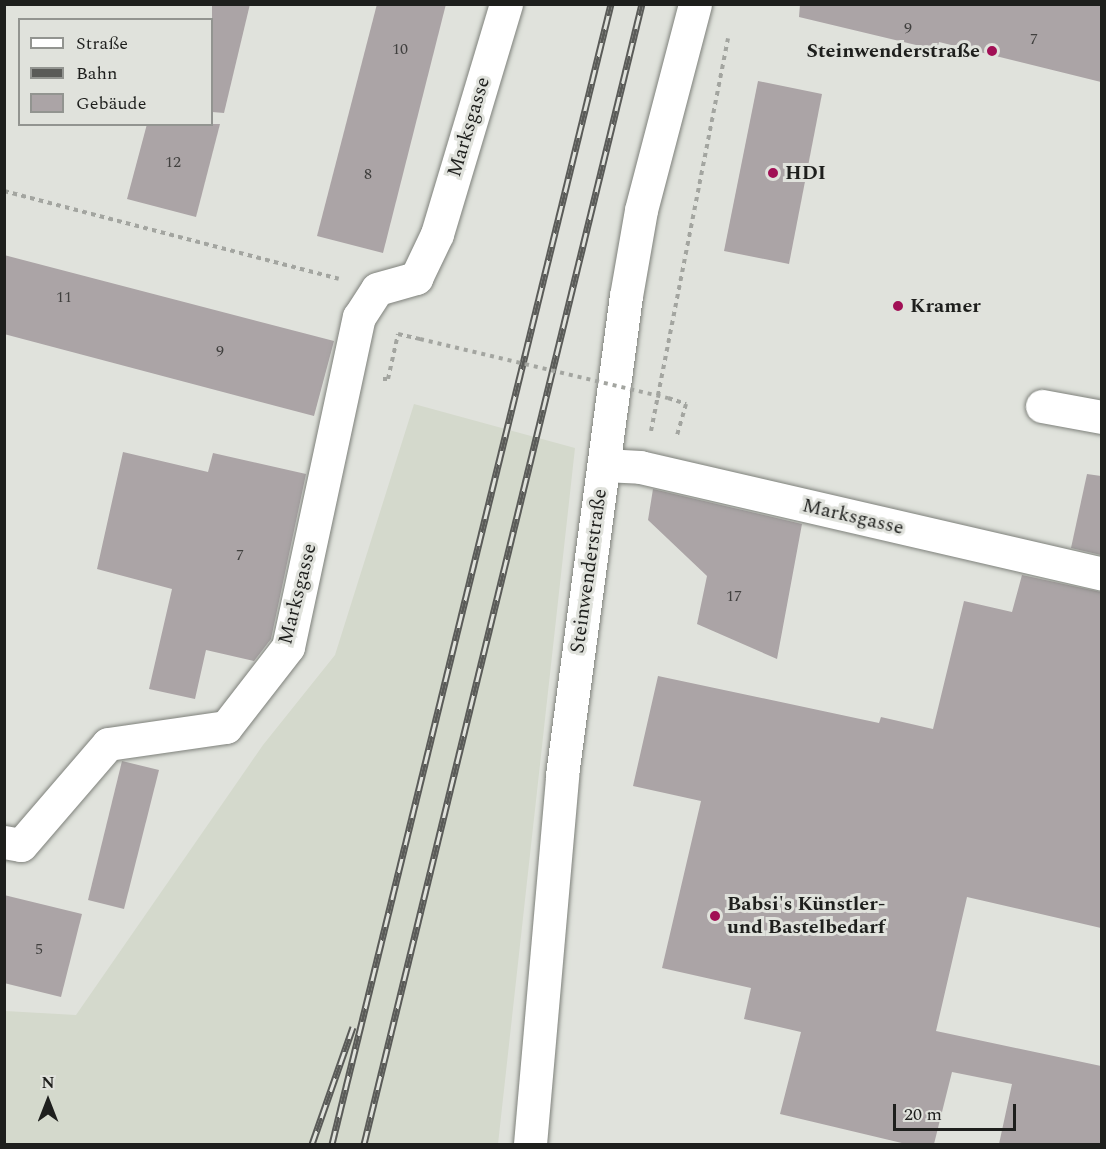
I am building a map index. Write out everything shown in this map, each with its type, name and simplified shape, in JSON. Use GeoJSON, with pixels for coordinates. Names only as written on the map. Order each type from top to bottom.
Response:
{"type":"FeatureCollection","features":[{"type":"Feature","properties":{"kind":"street","name":"Marksgasse"},"geometry":{"type":"LineString","coordinates":[[4,842],[21,845],[108,744],[226,728],[288,647],[358,317],[377,290],[416,278],[437,234],[506,4]]}},
{"type":"Feature","properties":{"kind":"street","name":"Steinwenderstraße"},"geometry":{"type":"LineString","coordinates":[[530,1144],[562,775],[604,465],[641,210],[695,4]]}},
{"type":"Feature","properties":{"kind":"street"},"geometry":{"type":"LineString","coordinates":[[1042,406],[1101,417]]}},
{"type":"Feature","properties":{"kind":"street","name":"Marksgasse"},"geometry":{"type":"LineString","coordinates":[[604,465],[640,467],[1101,574]]}},
{"type":"Feature","properties":{"kind":"path"},"geometry":{"type":"LineString","coordinates":[[640,467],[649,448],[661,365],[730,27]]}},
{"type":"Feature","properties":{"kind":"path"},"geometry":{"type":"LineString","coordinates":[[4,191],[377,290]]}},
{"type":"Feature","properties":{"kind":"path"},"geometry":{"type":"LineString","coordinates":[[391,364],[398,334],[668,398],[686,404],[675,444]]}},
{"type":"Feature","properties":{"kind":"shaded area"},"geometry":{"type":"Polygon","coordinates":[[[414,404],[575,448],[498,1144],[5,1144],[5,1011],[76,1015],[263,745],[335,655],[414,404]]]}},
{"type":"Feature","properties":{"kind":"building"},"geometry":{"type":"Polygon","coordinates":[[[212,4],[250,4],[224,113],[213,112],[212,4]]]}},
{"type":"Feature","properties":{"kind":"building"},"geometry":{"type":"Polygon","coordinates":[[[377,4],[446,4],[383,253],[317,236],[377,4]]]}},
{"type":"Feature","properties":{"kind":"building","name":"Steinwenderstraße"},"geometry":{"type":"Polygon","coordinates":[[[800,4],[1101,4],[1101,82],[939,42],[937,50],[799,17],[800,4]]]}},
{"type":"Feature","properties":{"kind":"building","name":"HDI"},"geometry":{"type":"Polygon","coordinates":[[[758,81],[822,94],[789,264],[724,251],[758,81]]]}},
{"type":"Feature","properties":{"kind":"building"},"geometry":{"type":"Polygon","coordinates":[[[213,124],[220,124],[196,217],[127,199],[146,126],[213,126],[213,124]]]}},
{"type":"Feature","properties":{"kind":"building"},"geometry":{"type":"Polygon","coordinates":[[[4,255],[334,341],[314,416],[4,334],[4,255]]]}},
{"type":"Feature","properties":{"kind":"building"},"geometry":{"type":"Polygon","coordinates":[[[123,452],[208,472],[213,453],[306,474],[271,639],[254,661],[206,650],[195,699],[149,689],[172,589],[97,569],[123,452]]]}},
{"type":"Feature","properties":{"kind":"building"},"geometry":{"type":"Polygon","coordinates":[[[1087,474],[1101,476],[1101,555],[1071,548],[1087,474]]]}},
{"type":"Feature","properties":{"kind":"building"},"geometry":{"type":"Polygon","coordinates":[[[653,489],[802,524],[777,659],[697,624],[707,576],[648,520],[653,489]]]}},
{"type":"Feature","properties":{"kind":"building"},"geometry":{"type":"Polygon","coordinates":[[[1022,575],[1101,592],[1101,928],[967,897],[936,1031],[1101,1066],[1101,1144],[999,1144],[1012,1084],[952,1072],[934,1144],[906,1144],[780,1114],[801,1032],[744,1019],[751,988],[662,968],[701,801],[633,786],[658,676],[879,723],[881,717],[933,729],[964,601],[1012,612],[1022,575]]]}},
{"type":"Feature","properties":{"kind":"building"},"geometry":{"type":"Polygon","coordinates":[[[122,761],[159,770],[124,909],[88,900],[122,761]]]}},
{"type":"Feature","properties":{"kind":"building"},"geometry":{"type":"Polygon","coordinates":[[[4,895],[82,914],[61,997],[4,983],[4,895]]]}},
{"type":"Feature","properties":{"kind":"railway"},"geometry":{"type":"LineString","coordinates":[[332,1144],[611,4]]}},
{"type":"Feature","properties":{"kind":"railway"},"geometry":{"type":"LineString","coordinates":[[364,1144],[642,4]]}},
{"type":"Feature","properties":{"kind":"railway"},"geometry":{"type":"LineString","coordinates":[[312,1144],[353,1027]]}},
{"type":"Feature","properties":{"kind":"place","name":"Steinwenderstraße"},"geometry":{"type":"Point","coordinates":[992,51]}},
{"type":"Feature","properties":{"kind":"place","name":"HDI"},"geometry":{"type":"Point","coordinates":[773,173]}},
{"type":"Feature","properties":{"kind":"place","name":"Kramer"},"geometry":{"type":"Point","coordinates":[898,306]}},
{"type":"Feature","properties":{"kind":"place","name":"Babsi's Künstler- und Bastelbedarf"},"geometry":{"type":"Point","coordinates":[715,916]}}]}
